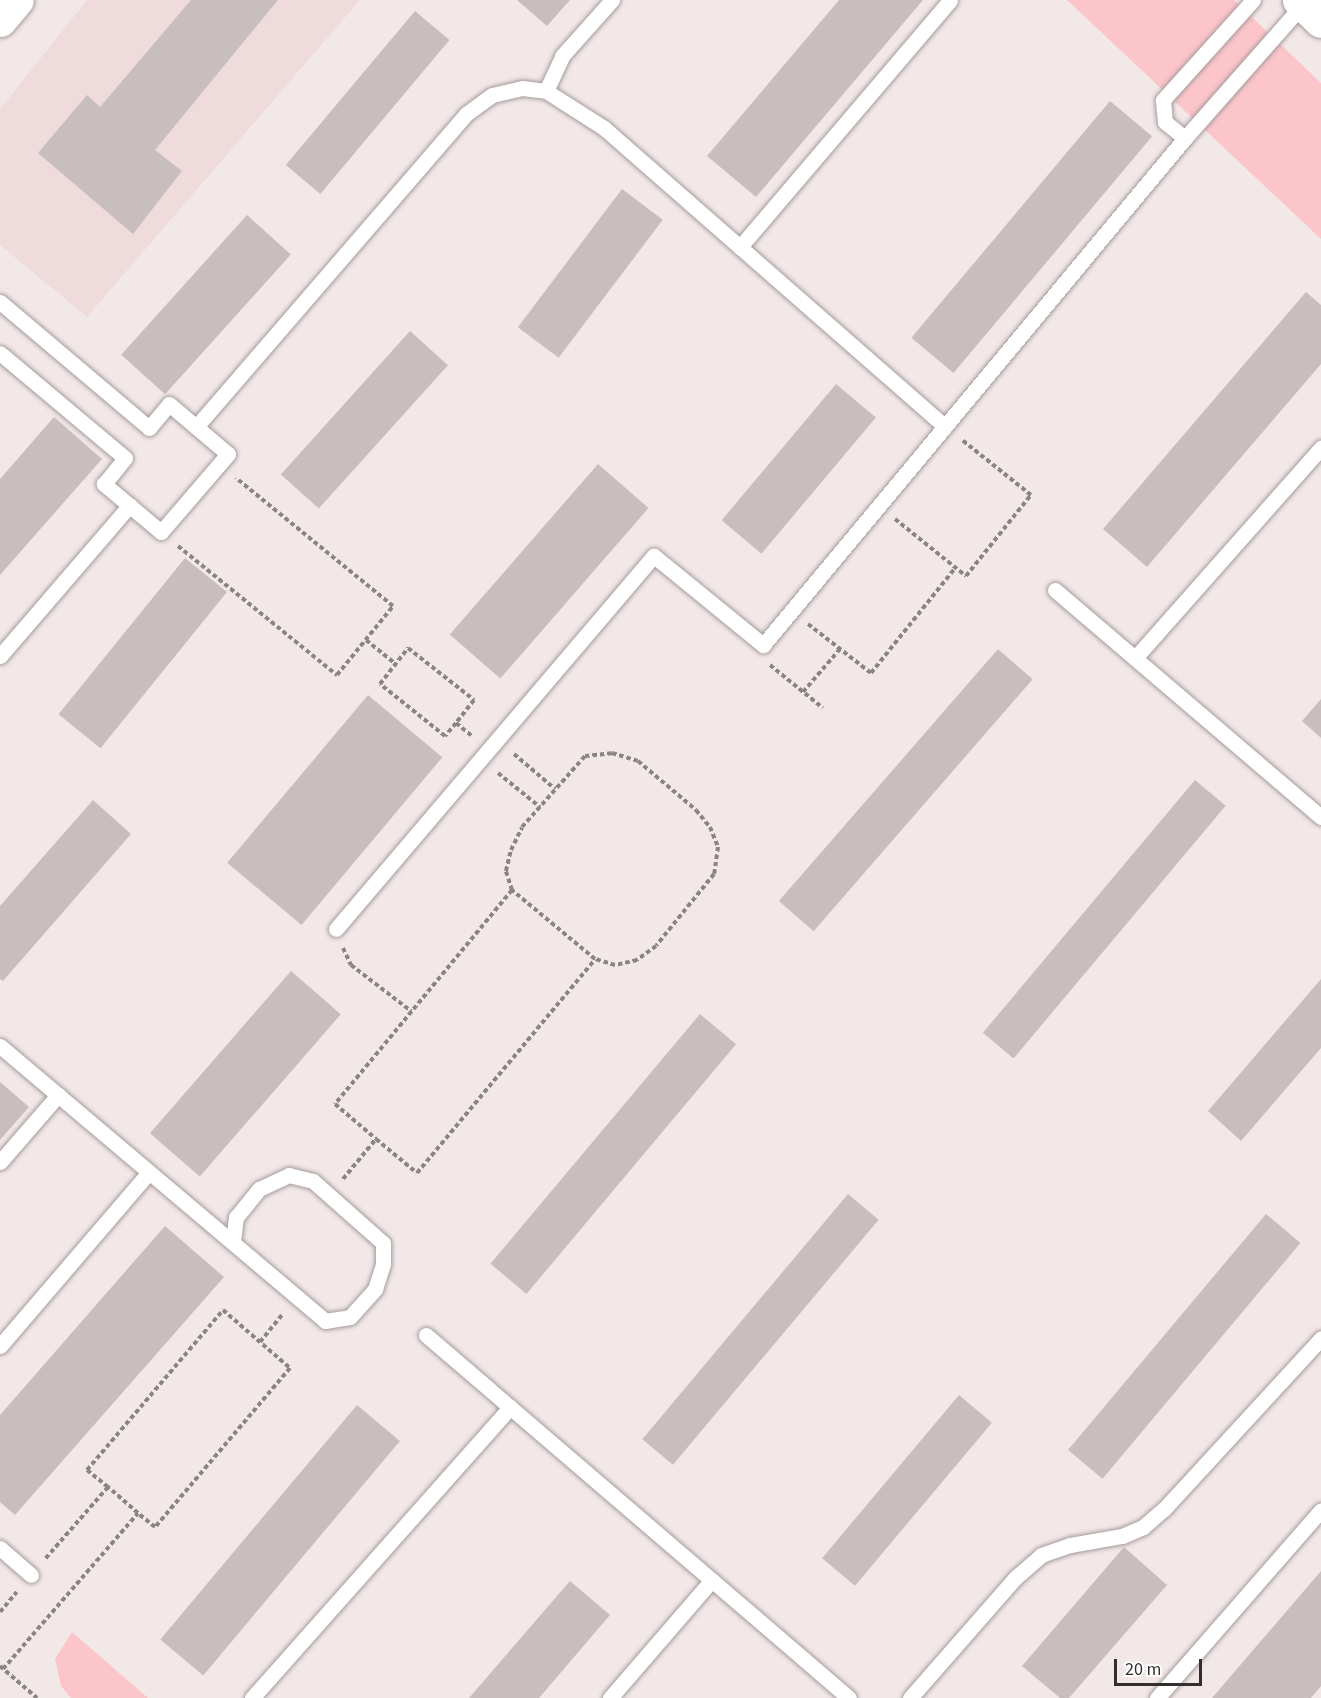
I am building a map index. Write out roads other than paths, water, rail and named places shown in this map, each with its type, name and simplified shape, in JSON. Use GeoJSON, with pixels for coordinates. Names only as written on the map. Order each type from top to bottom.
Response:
{"type":"FeatureCollection","features":[{"type":"Feature","properties":{"kind":"main road"},"geometry":{"type":"LineString","coordinates":[[0,20],[17,0]]}},
{"type":"Feature","properties":{"kind":"lane"},"geometry":{"type":"LineString","coordinates":[[546,91],[562,56],[612,0]]}},
{"type":"Feature","properties":{"kind":"lane"},"geometry":{"type":"LineString","coordinates":[[740,247],[950,0]]}},
{"type":"Feature","properties":{"kind":"lane"},"geometry":{"type":"LineString","coordinates":[[1185,138],[1165,122],[1163,100],[1253,0]]}},
{"type":"Feature","properties":{"kind":"lane"},"geometry":{"type":"LineString","coordinates":[[336,929],[654,556],[763,645],[1185,138],[1308,8]]}},
{"type":"Feature","properties":{"kind":"lane"},"geometry":{"type":"LineString","coordinates":[[196,427],[466,114],[492,95],[522,88],[546,91],[604,128],[945,426]]}},
{"type":"Feature","properties":{"kind":"lane"},"geometry":{"type":"LineString","coordinates":[[0,302],[149,428],[169,404],[228,454],[161,532],[104,484],[125,458],[0,354]]}},
{"type":"Feature","properties":{"kind":"lane"},"geometry":{"type":"LineString","coordinates":[[1135,658],[1321,448]]}},
{"type":"Feature","properties":{"kind":"lane"},"geometry":{"type":"LineString","coordinates":[[0,656],[130,505]]}},
{"type":"Feature","properties":{"kind":"lane"},"geometry":{"type":"LineString","coordinates":[[1055,590],[1321,817]]}},
{"type":"Feature","properties":{"kind":"lane"},"geometry":{"type":"LineString","coordinates":[[0,1046],[325,1321],[350,1317],[375,1289],[383,1264],[383,1243],[313,1181],[289,1175],[259,1189],[236,1217],[232,1242]]}},
{"type":"Feature","properties":{"kind":"lane"},"geometry":{"type":"LineString","coordinates":[[0,1162],[58,1095]]}},
{"type":"Feature","properties":{"kind":"lane"},"geometry":{"type":"LineString","coordinates":[[0,1346],[149,1172]]}},
{"type":"Feature","properties":{"kind":"lane"},"geometry":{"type":"LineString","coordinates":[[426,1335],[849,1698]]}},
{"type":"Feature","properties":{"kind":"lane"},"geometry":{"type":"LineString","coordinates":[[910,1698],[1015,1578],[1041,1555],[1070,1545],[1122,1536],[1143,1527],[1164,1509],[1321,1338]]}},
{"type":"Feature","properties":{"kind":"lane"},"geometry":{"type":"LineString","coordinates":[[252,1698],[510,1407]]}},
{"type":"Feature","properties":{"kind":"lane"},"geometry":{"type":"LineString","coordinates":[[1157,1698],[1318,1518]]}},
{"type":"Feature","properties":{"kind":"lane"},"geometry":{"type":"LineString","coordinates":[[0,1548],[31,1575]]}},
{"type":"Feature","properties":{"kind":"lane"},"geometry":{"type":"LineString","coordinates":[[610,1698],[712,1580]]}}]}
